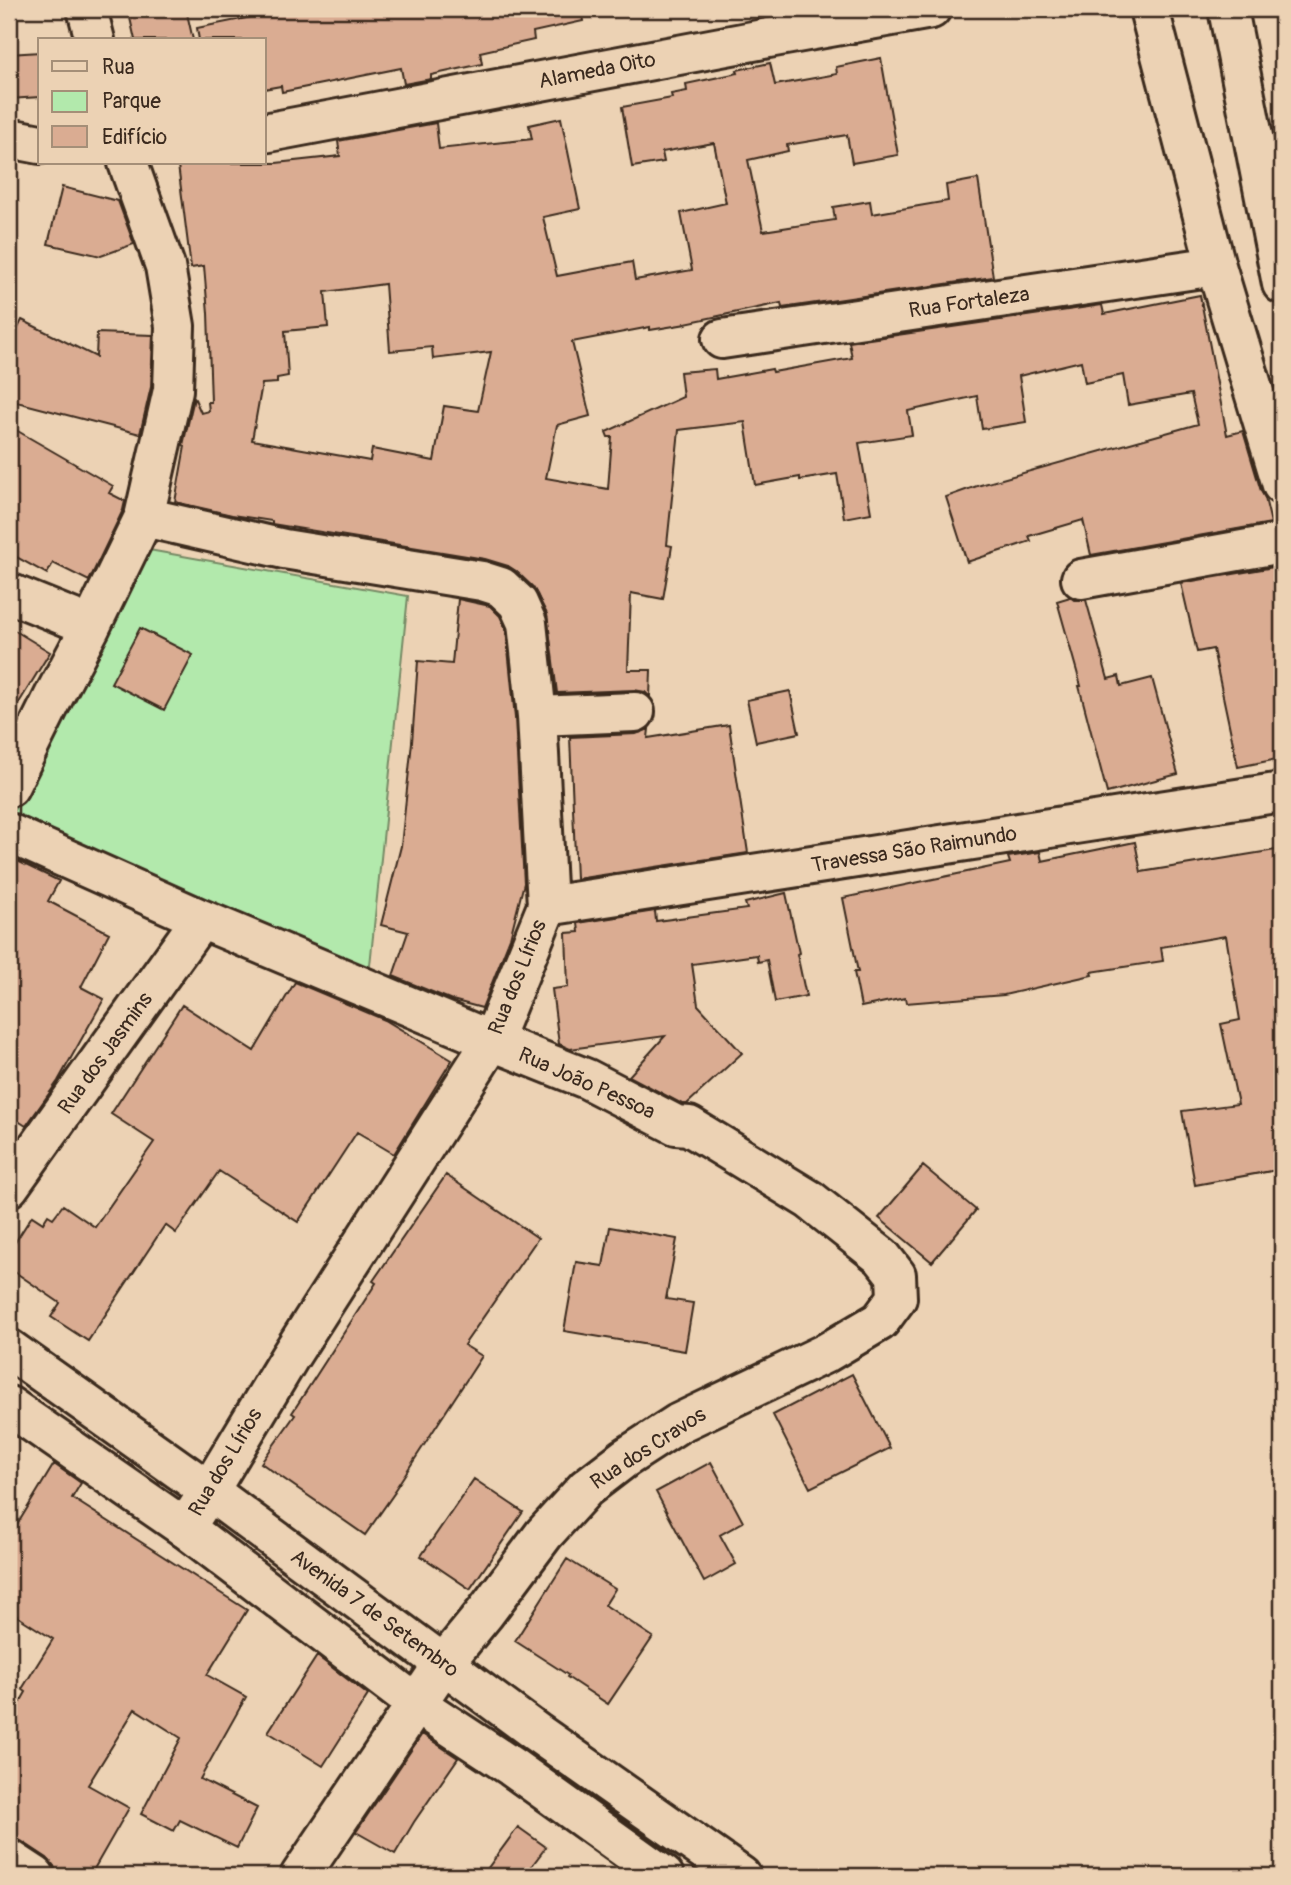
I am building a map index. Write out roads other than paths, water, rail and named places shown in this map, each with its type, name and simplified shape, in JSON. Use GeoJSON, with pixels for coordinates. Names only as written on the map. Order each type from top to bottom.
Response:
{"type":"FeatureCollection","features":[{"type":"Feature","properties":{"kind":"street"},"geometry":{"type":"LineString","coordinates":[[87,9],[94,38]]}},
{"type":"Feature","properties":{"kind":"street","name":"Alameda Oito"},"geometry":{"type":"LineString","coordinates":[[266,133],[771,23],[931,9]]}},
{"type":"Feature","properties":{"kind":"street"},"geometry":{"type":"LineString","coordinates":[[1149,9],[1216,266],[1282,485]]}},
{"type":"Feature","properties":{"kind":"street"},"geometry":{"type":"LineString","coordinates":[[1228,9],[1282,284]]}},
{"type":"Feature","properties":{"kind":"street"},"geometry":{"type":"LineString","coordinates":[[9,138],[38,144]]}},
{"type":"Feature","properties":{"kind":"street"},"geometry":{"type":"LineString","coordinates":[[9,786],[92,626],[144,517],[173,390],[175,326],[165,266],[128,164]]}},
{"type":"Feature","properties":{"kind":"street"},"geometry":{"type":"LineString","coordinates":[[1260,170],[1282,244]]}},
{"type":"Feature","properties":{"kind":"street","name":"Rua Fortaleza"},"geometry":{"type":"LineString","coordinates":[[722,339],[1216,266]]}},
{"type":"Feature","properties":{"kind":"street","name":"Rua dos Lírios"},"geometry":{"type":"LineString","coordinates":[[144,517],[284,549],[482,581],[501,587],[518,603],[527,623],[537,716],[547,906],[492,1041],[289,1357],[185,1528]]}},
{"type":"Feature","properties":{"kind":"street"},"geometry":{"type":"LineString","coordinates":[[1081,579],[1282,543]]}},
{"type":"Feature","properties":{"kind":"street"},"geometry":{"type":"LineString","coordinates":[[9,593],[92,626]]}},
{"type":"Feature","properties":{"kind":"street"},"geometry":{"type":"LineString","coordinates":[[537,716],[635,712]]}},
{"type":"Feature","properties":{"kind":"street","name":"Travessa São Raimundo"},"geometry":{"type":"LineString","coordinates":[[547,906],[1282,792]]}},
{"type":"Feature","properties":{"kind":"street","name":"Rua João Pessoa"},"geometry":{"type":"LineString","coordinates":[[9,833],[201,919],[587,1079],[676,1125],[689,1126],[810,1200],[883,1257],[896,1275],[897,1298],[880,1321]]}},
{"type":"Feature","properties":{"kind":"street","name":"Rua dos Jasmins"},"geometry":{"type":"LineString","coordinates":[[9,1187],[201,919]]}},
{"type":"Feature","properties":{"kind":"street","name":"Rua dos Cravos"},"geometry":{"type":"LineString","coordinates":[[300,1876],[444,1663],[544,1534],[586,1488],[625,1458],[679,1423],[826,1353],[880,1321]]}},
{"type":"Feature","properties":{"kind":"street","name":"Avenida 7 de Setembro"},"geometry":{"type":"LineString","coordinates":[[9,1349],[209,1491],[536,1732],[741,1876]]}},
{"type":"Feature","properties":{"kind":"street"},"geometry":{"type":"LineString","coordinates":[[9,1406],[185,1528],[415,1703],[512,1767],[663,1876]]}},
{"type":"Feature","properties":{"kind":"street"},"geometry":{"type":"LineString","coordinates":[[512,1767],[536,1732]]}},
{"type":"Feature","properties":{"kind":"street"},"geometry":{"type":"LineString","coordinates":[[9,1859],[35,1876]]}}]}
